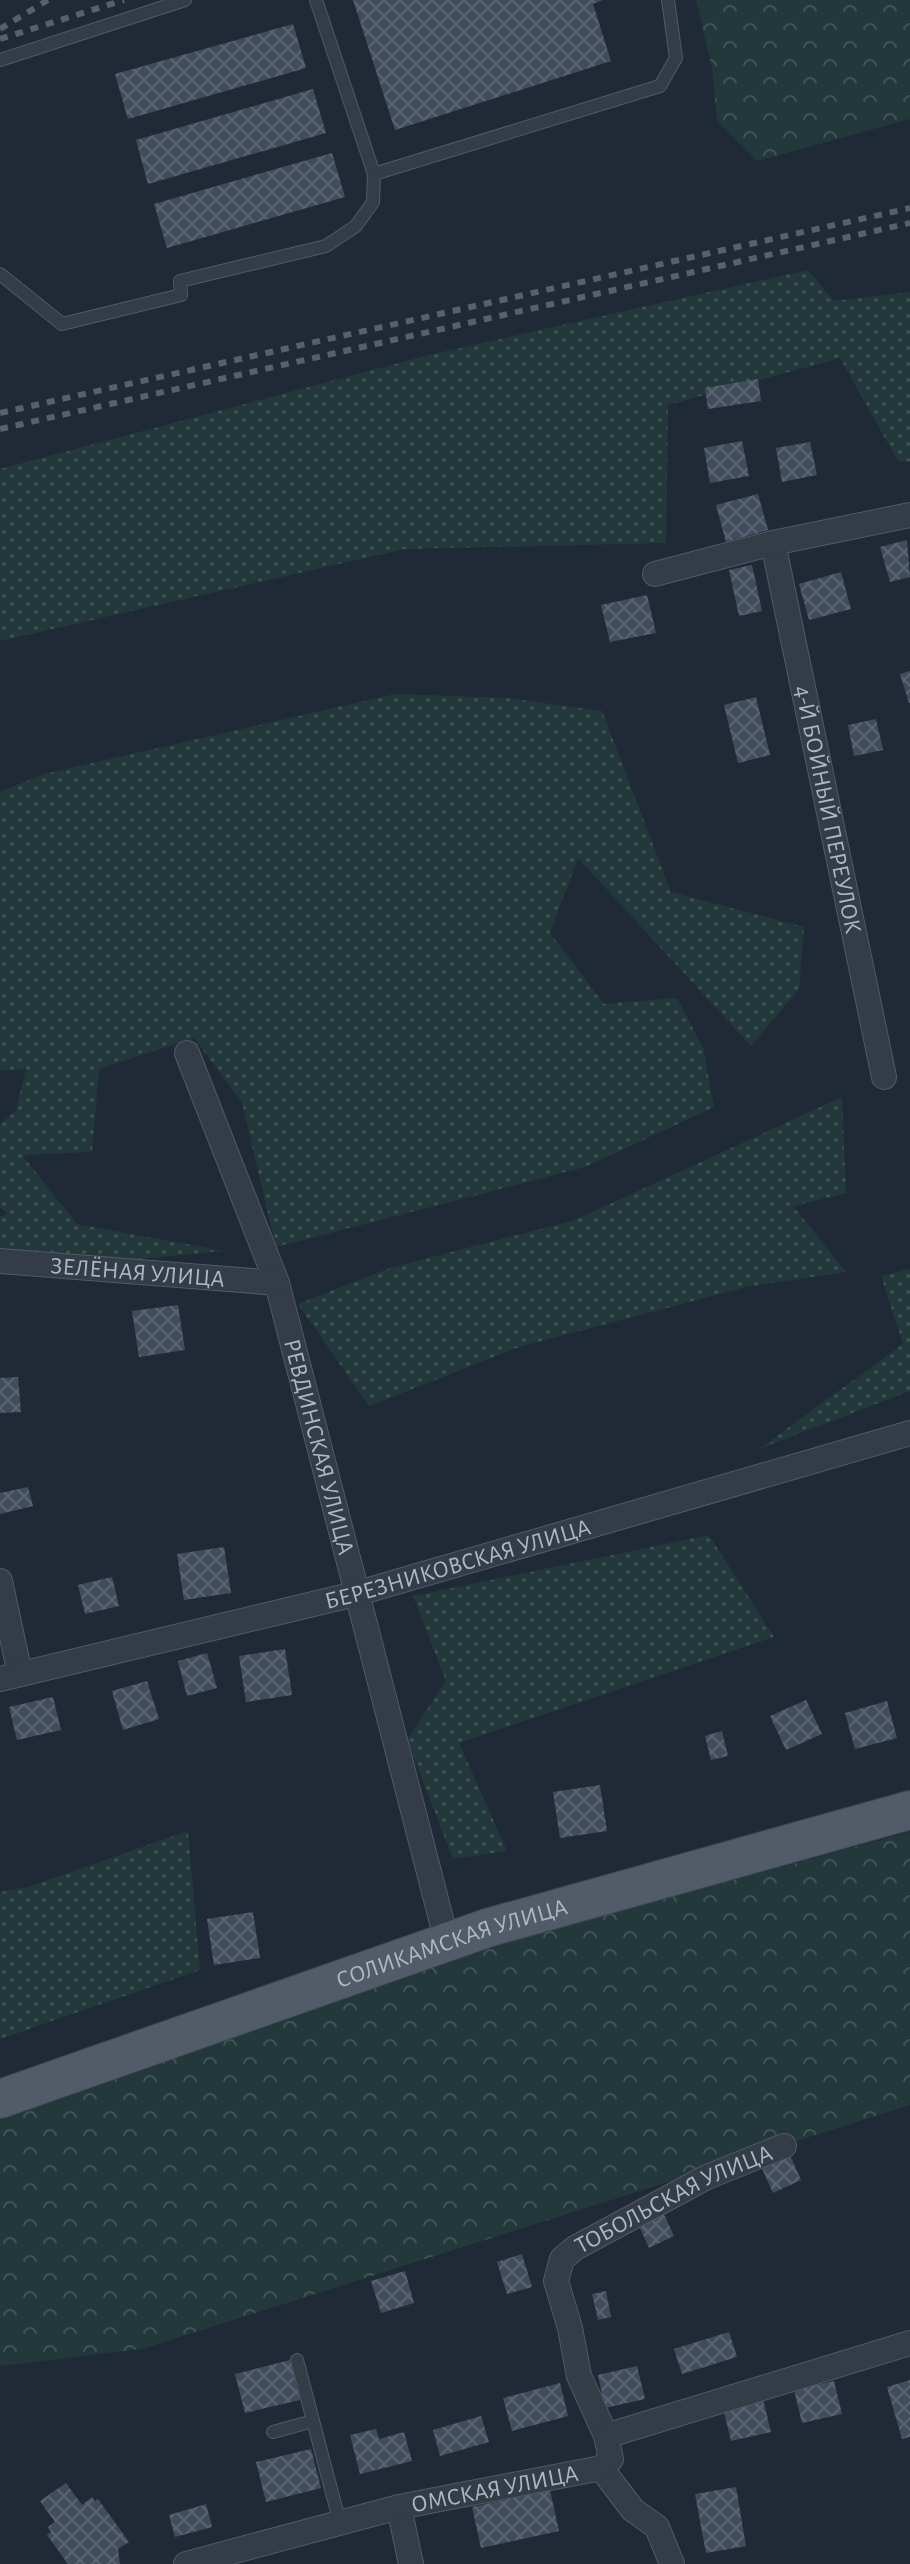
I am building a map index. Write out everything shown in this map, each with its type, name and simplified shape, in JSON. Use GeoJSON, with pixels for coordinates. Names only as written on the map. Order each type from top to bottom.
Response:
{"type":"FeatureCollection","features":[{"type":"Feature","properties":{"kind":"main road","name":"СОЛИКАМСКАЯ УЛИЦА"},"geometry":{"type":"LineString","coordinates":[[0,2099],[447,1942],[910,1810]]}},
{"type":"Feature","properties":{"kind":"street"},"geometry":{"type":"LineString","coordinates":[[655,574],[773,543],[910,515]]}},
{"type":"Feature","properties":{"kind":"street","name":"4-Й БОЙНЫЙ ПЕРЕУЛОК"},"geometry":{"type":"LineString","coordinates":[[773,543],[884,1077]]}},
{"type":"Feature","properties":{"kind":"street","name":"РЕВДИНСКАЯ УЛИЦА"},"geometry":{"type":"LineString","coordinates":[[187,1053],[277,1283],[447,1942]]}},
{"type":"Feature","properties":{"kind":"street","name":"ЗЕЛЁНАЯ УЛИЦА"},"geometry":{"type":"LineString","coordinates":[[0,1261],[277,1283]]}},
{"type":"Feature","properties":{"kind":"street","name":"БЕРЕЗНИКОВСКАЯ УЛИЦА"},"geometry":{"type":"LineString","coordinates":[[10,1677],[355,1594],[910,1433]]}},
{"type":"Feature","properties":{"kind":"street"},"geometry":{"type":"LineString","coordinates":[[0,1581],[10,1677]]}},
{"type":"Feature","properties":{"kind":"street","name":"ТОБОЛЬСКАЯ УЛИЦА"},"geometry":{"type":"LineString","coordinates":[[606,2436],[579,2376],[570,2328],[556,2281],[562,2259],[575,2248],[707,2177],[784,2146]]}},
{"type":"Feature","properties":{"kind":"street"},"geometry":{"type":"LineString","coordinates":[[606,2436],[910,2343]]}},
{"type":"Feature","properties":{"kind":"street","name":"ОМСКАЯ УЛИЦА"},"geometry":{"type":"LineString","coordinates":[[186,2564],[399,2507],[601,2468],[611,2459],[606,2436]]}},
{"type":"Feature","properties":{"kind":"street"},"geometry":{"type":"LineString","coordinates":[[601,2468],[633,2510],[657,2527],[672,2564]]}},
{"type":"Feature","properties":{"kind":"street"},"geometry":{"type":"LineString","coordinates":[[399,2507],[411,2564]]}},
{"type":"Feature","properties":{"kind":"lane"},"geometry":{"type":"LineString","coordinates":[[0,60],[185,0]]}},
{"type":"Feature","properties":{"kind":"lane"},"geometry":{"type":"LineString","coordinates":[[0,274],[62,324],[181,295],[180,281],[326,246],[356,226],[373,202],[374,174],[316,0]]}},
{"type":"Feature","properties":{"kind":"lane"},"geometry":{"type":"LineString","coordinates":[[374,174],[660,86],[676,58],[668,0]]}},
{"type":"Feature","properties":{"kind":"lane"},"geometry":{"type":"LineString","coordinates":[[297,2360],[340,2523]]}},
{"type":"Feature","properties":{"kind":"lane"},"geometry":{"type":"LineString","coordinates":[[273,2432],[313,2421]]}},
{"type":"Feature","properties":{"kind":"green space"},"geometry":{"type":"Polygon","coordinates":[[[696,0],[910,0],[910,119],[757,161],[717,121],[712,68],[696,0]]]}},
{"type":"Feature","properties":{"kind":"green space"},"geometry":{"type":"Polygon","coordinates":[[[808,270],[834,301],[910,292],[910,462],[898,461],[840,358],[668,405],[666,543],[405,549],[0,641],[0,469],[429,355],[808,270]]]}},
{"type":"Feature","properties":{"kind":"green space"},"geometry":{"type":"Polygon","coordinates":[[[395,694],[508,698],[602,711],[671,892],[804,927],[799,989],[751,1046],[578,858],[550,933],[604,1004],[677,998],[703,1048],[714,1107],[585,1167],[276,1247],[242,1102],[194,1038],[99,1069],[92,1152],[22,1155],[77,1224],[224,1251],[77,1265],[0,1261],[0,1217],[8,1214],[0,1207],[0,1125],[16,1110],[26,1069],[0,1071],[0,792],[44,774],[395,694]]]}},
{"type":"Feature","properties":{"kind":"green space"},"geometry":{"type":"Polygon","coordinates":[[[842,1097],[846,1193],[793,1206],[846,1272],[746,1287],[519,1347],[369,1406],[298,1304],[390,1268],[575,1220],[842,1097]]]}},
{"type":"Feature","properties":{"kind":"green space"},"geometry":{"type":"Polygon","coordinates":[[[910,1269],[910,1391],[759,1449],[903,1344],[881,1276],[910,1269]]]}},
{"type":"Feature","properties":{"kind":"green space"},"geometry":{"type":"Polygon","coordinates":[[[709,1535],[774,1637],[459,1743],[507,1851],[453,1859],[407,1740],[446,1681],[413,1596],[709,1535]]]}},
{"type":"Feature","properties":{"kind":"green space"},"geometry":{"type":"Polygon","coordinates":[[[188,1831],[200,1970],[0,2039],[0,1892],[28,1887],[188,1831]]]}},
{"type":"Feature","properties":{"kind":"green space"},"geometry":{"type":"Polygon","coordinates":[[[910,1832],[910,2105],[142,2349],[0,2366],[0,2112],[454,1956],[910,1832]]]}},
{"type":"Feature","properties":{"kind":"building"},"geometry":{"type":"Polygon","coordinates":[[[353,0],[603,0],[593,4],[611,61],[395,130],[353,0]]]}},
{"type":"Feature","properties":{"kind":"building"},"geometry":{"type":"Polygon","coordinates":[[[293,24],[306,68],[128,119],[115,74],[293,24]]]}},
{"type":"Feature","properties":{"kind":"building"},"geometry":{"type":"Polygon","coordinates":[[[313,89],[326,133],[148,184],[136,140],[313,89]]]}},
{"type":"Feature","properties":{"kind":"building"},"geometry":{"type":"Polygon","coordinates":[[[332,153],[345,197],[167,248],[154,204],[332,153]]]}},
{"type":"Feature","properties":{"kind":"building"},"geometry":{"type":"Polygon","coordinates":[[[758,379],[761,401],[708,409],[705,388],[758,379]]]}},
{"type":"Feature","properties":{"kind":"building"},"geometry":{"type":"Polygon","coordinates":[[[742,441],[749,476],[710,483],[704,448],[742,441]]]}},
{"type":"Feature","properties":{"kind":"building"},"geometry":{"type":"Polygon","coordinates":[[[810,442],[817,475],[782,482],[776,448],[810,442]]]}},
{"type":"Feature","properties":{"kind":"building"},"geometry":{"type":"Polygon","coordinates":[[[758,494],[768,530],[726,542],[716,505],[758,494]]]}},
{"type":"Feature","properties":{"kind":"building"},"geometry":{"type":"Polygon","coordinates":[[[907,540],[910,577],[890,582],[880,547],[907,540]]]}},
{"type":"Feature","properties":{"kind":"building"},"geometry":{"type":"Polygon","coordinates":[[[752,565],[762,611],[739,616],[729,570],[752,565]]]}},
{"type":"Feature","properties":{"kind":"building"},"geometry":{"type":"Polygon","coordinates":[[[841,572],[851,609],[809,620],[799,584],[841,572]]]}},
{"type":"Feature","properties":{"kind":"building"},"geometry":{"type":"Polygon","coordinates":[[[647,595],[656,633],[610,642],[601,605],[647,595]]]}},
{"type":"Feature","properties":{"kind":"building"},"geometry":{"type":"Polygon","coordinates":[[[910,671],[910,703],[909,703],[900,674],[910,671]]]}},
{"type":"Feature","properties":{"kind":"building"},"geometry":{"type":"Polygon","coordinates":[[[756,697],[770,755],[738,763],[724,705],[756,697]]]}},
{"type":"Feature","properties":{"kind":"building"},"geometry":{"type":"Polygon","coordinates":[[[876,719],[883,750],[854,756],[848,725],[876,719]]]}},
{"type":"Feature","properties":{"kind":"building"},"geometry":{"type":"Polygon","coordinates":[[[178,1305],[185,1350],[139,1357],[132,1311],[178,1305]]]}},
{"type":"Feature","properties":{"kind":"building"},"geometry":{"type":"Polygon","coordinates":[[[18,1377],[21,1412],[0,1413],[0,1378],[18,1377]]]}},
{"type":"Feature","properties":{"kind":"building"},"geometry":{"type":"Polygon","coordinates":[[[28,1487],[33,1506],[0,1514],[0,1493],[28,1487]]]}},
{"type":"Feature","properties":{"kind":"building"},"geometry":{"type":"Polygon","coordinates":[[[224,1547],[231,1593],[184,1600],[177,1554],[224,1547]]]}},
{"type":"Feature","properties":{"kind":"building"},"geometry":{"type":"Polygon","coordinates":[[[112,1577],[119,1606],[85,1614],[78,1585],[112,1577]]]}},
{"type":"Feature","properties":{"kind":"building"},"geometry":{"type":"Polygon","coordinates":[[[285,1649],[292,1695],[246,1702],[239,1656],[285,1649]]]}},
{"type":"Feature","properties":{"kind":"building"},"geometry":{"type":"Polygon","coordinates":[[[207,1653],[217,1688],[187,1696],[178,1661],[207,1653]]]}},
{"type":"Feature","properties":{"kind":"building"},"geometry":{"type":"Polygon","coordinates":[[[147,1681],[159,1719],[123,1730],[112,1691],[147,1681]]]}},
{"type":"Feature","properties":{"kind":"building"},"geometry":{"type":"Polygon","coordinates":[[[53,1697],[61,1730],[17,1740],[9,1707],[53,1697]]]}},
{"type":"Feature","properties":{"kind":"building"},"geometry":{"type":"Polygon","coordinates":[[[806,1700],[822,1734],[786,1750],[770,1716],[806,1700]]]}},
{"type":"Feature","properties":{"kind":"building"},"geometry":{"type":"Polygon","coordinates":[[[887,1701],[897,1738],[855,1749],[845,1713],[887,1701]]]}},
{"type":"Feature","properties":{"kind":"building"},"geometry":{"type":"Polygon","coordinates":[[[722,1731],[728,1756],[711,1760],[705,1736],[722,1731]]]}},
{"type":"Feature","properties":{"kind":"building"},"geometry":{"type":"Polygon","coordinates":[[[600,1785],[607,1831],[560,1838],[553,1792],[600,1785]]]}},
{"type":"Feature","properties":{"kind":"building"},"geometry":{"type":"Polygon","coordinates":[[[253,1912],[260,1958],[214,1965],[207,1919],[253,1912]]]}},
{"type":"Feature","properties":{"kind":"building"},"geometry":{"type":"Polygon","coordinates":[[[788,2151],[801,2180],[773,2193],[760,2164],[788,2151]]]}},
{"type":"Feature","properties":{"kind":"building"},"geometry":{"type":"Polygon","coordinates":[[[660,2206],[674,2236],[649,2248],[635,2217],[660,2206]]]}},
{"type":"Feature","properties":{"kind":"building"},"geometry":{"type":"Polygon","coordinates":[[[522,2254],[532,2287],[507,2294],[497,2262],[522,2254]]]}},
{"type":"Feature","properties":{"kind":"building"},"geometry":{"type":"Polygon","coordinates":[[[405,2271],[414,2303],[381,2313],[371,2281],[405,2271]]]}},
{"type":"Feature","properties":{"kind":"building"},"geometry":{"type":"Polygon","coordinates":[[[606,2291],[611,2317],[598,2320],[592,2294],[606,2291]]]}},
{"type":"Feature","properties":{"kind":"building"},"geometry":{"type":"Polygon","coordinates":[[[729,2332],[737,2357],[682,2374],[674,2349],[729,2332]]]}},
{"type":"Feature","properties":{"kind":"building"},"geometry":{"type":"Polygon","coordinates":[[[290,2360],[300,2400],[245,2413],[235,2374],[290,2360]]]}},
{"type":"Feature","properties":{"kind":"building"},"geometry":{"type":"Polygon","coordinates":[[[637,2366],[645,2399],[605,2408],[598,2375],[637,2366]]]}},
{"type":"Feature","properties":{"kind":"building"},"geometry":{"type":"Polygon","coordinates":[[[910,2380],[910,2437],[902,2439],[887,2387],[910,2380]]]}},
{"type":"Feature","properties":{"kind":"building"},"geometry":{"type":"Polygon","coordinates":[[[834,2381],[842,2414],[802,2423],[794,2390],[834,2381]]]}},
{"type":"Feature","properties":{"kind":"building"},"geometry":{"type":"Polygon","coordinates":[[[560,2383],[568,2416],[512,2431],[503,2398],[560,2383]]]}},
{"type":"Feature","properties":{"kind":"building"},"geometry":{"type":"Polygon","coordinates":[[[763,2399],[771,2432],[731,2441],[723,2408],[763,2399]]]}},
{"type":"Feature","properties":{"kind":"building"},"geometry":{"type":"Polygon","coordinates":[[[481,2416],[489,2442],[440,2456],[433,2430],[481,2416]]]}},
{"type":"Feature","properties":{"kind":"building"},"geometry":{"type":"Polygon","coordinates":[[[376,2429],[379,2439],[404,2432],[412,2461],[360,2474],[350,2435],[376,2429]]]}},
{"type":"Feature","properties":{"kind":"building"},"geometry":{"type":"Polygon","coordinates":[[[311,2449],[321,2488],[266,2502],[256,2462],[311,2449]]]}},
{"type":"Feature","properties":{"kind":"building"},"geometry":{"type":"Polygon","coordinates":[[[66,2483],[82,2505],[92,2497],[95,2501],[98,2499],[129,2542],[118,2549],[120,2564],[68,2564],[47,2535],[51,2532],[48,2527],[55,2522],[40,2501],[66,2483]]]}},
{"type":"Feature","properties":{"kind":"building"},"geometry":{"type":"Polygon","coordinates":[[[736,2487],[746,2546],[706,2553],[695,2494],[736,2487]]]}},
{"type":"Feature","properties":{"kind":"building"},"geometry":{"type":"Polygon","coordinates":[[[550,2490],[559,2531],[481,2548],[472,2507],[550,2490]]]}},
{"type":"Feature","properties":{"kind":"building"},"geometry":{"type":"Polygon","coordinates":[[[206,2504],[212,2527],[175,2537],[169,2515],[206,2504]]]}},
{"type":"Feature","properties":{"kind":"railway"},"geometry":{"type":"LineString","coordinates":[[0,29],[48,0]]}},
{"type":"Feature","properties":{"kind":"railway"},"geometry":{"type":"LineString","coordinates":[[0,39],[124,0]]}},
{"type":"Feature","properties":{"kind":"railway"},"geometry":{"type":"LineString","coordinates":[[0,413],[910,208]]}},
{"type":"Feature","properties":{"kind":"railway"},"geometry":{"type":"LineString","coordinates":[[0,429],[910,223]]}}]}
